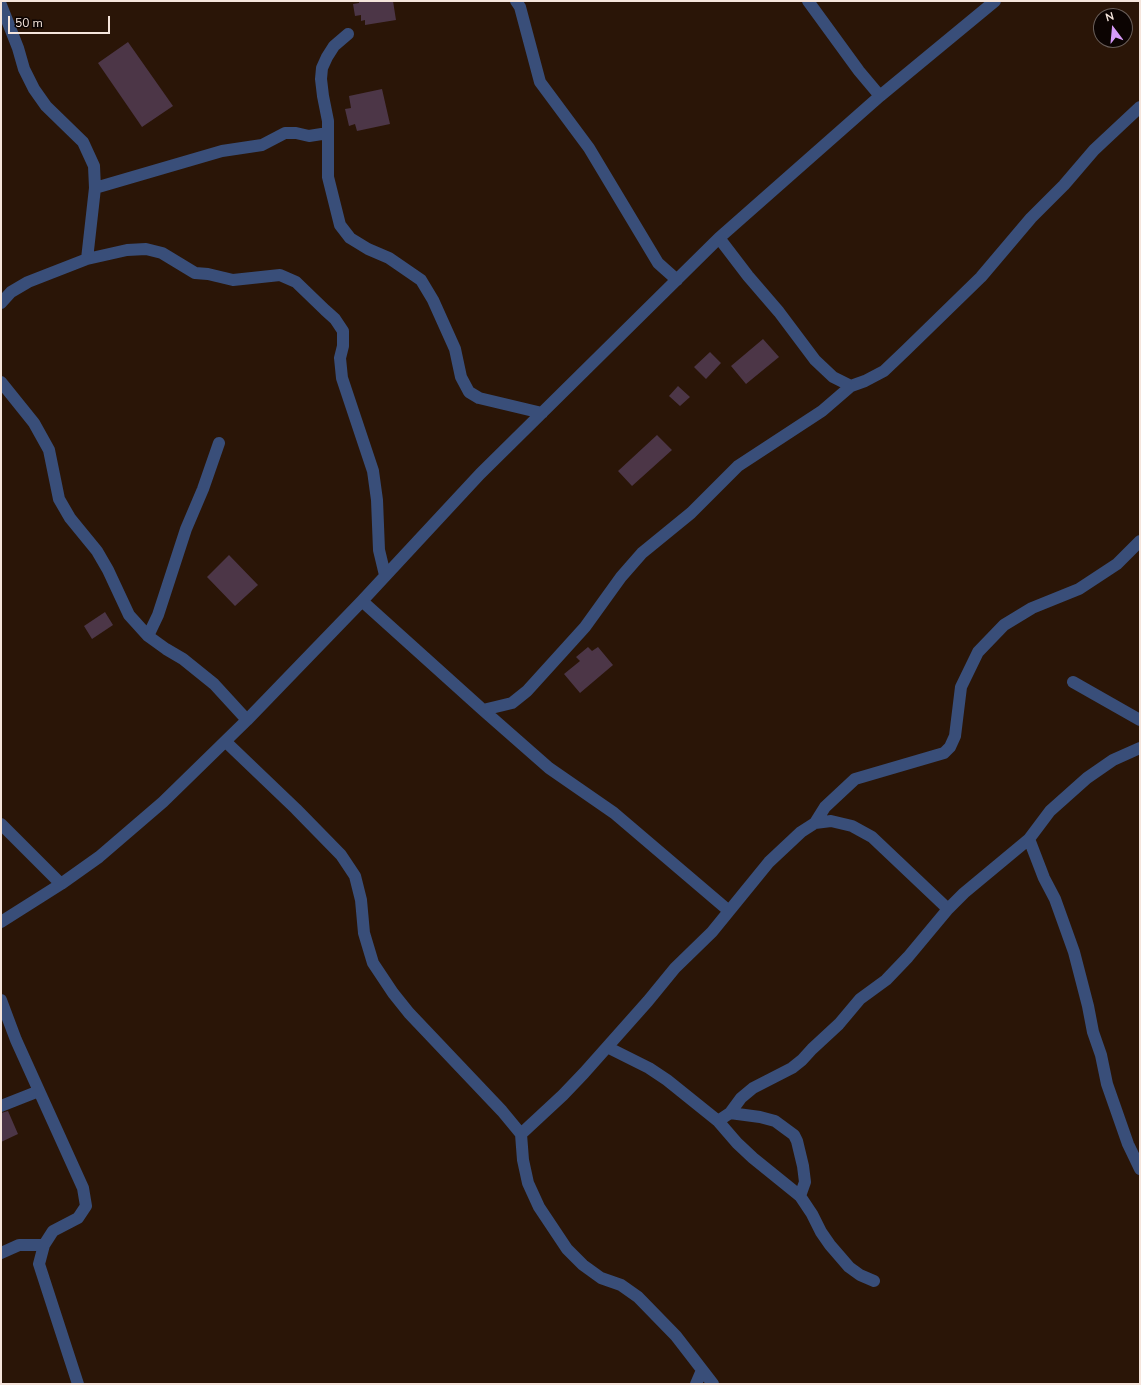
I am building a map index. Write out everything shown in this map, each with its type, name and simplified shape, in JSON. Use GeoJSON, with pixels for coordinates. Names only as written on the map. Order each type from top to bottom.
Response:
{"type":"FeatureCollection","features":[{"type":"Feature","properties":{"kind":"street"},"geometry":{"type":"LineString","coordinates":[[516,1],[520,7],[540,82],[590,148],[658,263],[677,280]]}},
{"type":"Feature","properties":{"kind":"street"},"geometry":{"type":"LineString","coordinates":[[808,1],[859,71],[880,96]]}},
{"type":"Feature","properties":{"kind":"street"},"geometry":{"type":"LineString","coordinates":[[1,922],[61,884],[98,857],[163,802],[248,720],[480,474],[719,238],[880,96],[995,1]]}},
{"type":"Feature","properties":{"kind":"street"},"geometry":{"type":"LineString","coordinates":[[1,6],[18,48],[24,69],[34,89],[46,106],[83,142],[94,166],[95,188],[87,259]]}},
{"type":"Feature","properties":{"kind":"street"},"geometry":{"type":"LineString","coordinates":[[348,34],[334,46],[322,68],[321,79],[328,121],[328,177],[340,225],[350,238],[368,249],[389,258],[421,280],[433,300],[455,349],[461,377],[469,392],[479,398],[542,413]]}},
{"type":"Feature","properties":{"kind":"street"},"geometry":{"type":"LineString","coordinates":[[483,710],[512,703],[526,691],[585,627],[621,577],[642,553],[691,513],[738,466],[822,411],[851,386],[865,381],[884,371],[981,277],[1031,218],[1064,185],[1094,150],[1140,107]]}},
{"type":"Feature","properties":{"kind":"street"},"geometry":{"type":"LineString","coordinates":[[95,188],[222,151],[262,145],[285,134],[296,133],[309,136],[328,149]]}},
{"type":"Feature","properties":{"kind":"street"},"geometry":{"type":"LineString","coordinates":[[309,136],[328,133]]}},
{"type":"Feature","properties":{"kind":"street"},"geometry":{"type":"LineString","coordinates":[[719,238],[748,276],[779,312],[815,360],[833,377],[851,386]]}},
{"type":"Feature","properties":{"kind":"street"},"geometry":{"type":"LineString","coordinates":[[1,303],[11,292],[28,282],[87,259],[127,250],[146,249],[162,253],[195,273],[208,274],[233,280],[280,275],[296,282],[336,319],[343,331],[343,346],[340,358],[342,378],[373,471],[377,500],[380,550],[385,575]]}},
{"type":"Feature","properties":{"kind":"street"},"geometry":{"type":"LineString","coordinates":[[1,382],[34,423],[49,450],[59,499],[70,518],[97,552],[108,570],[129,615],[148,636],[183,659],[214,684],[248,720]]}},
{"type":"Feature","properties":{"kind":"street"},"geometry":{"type":"LineString","coordinates":[[148,636],[158,615],[186,529],[203,489],[219,443]]}},
{"type":"Feature","properties":{"kind":"street"},"geometry":{"type":"LineString","coordinates":[[521,1134],[563,1095],[648,1001],[675,968],[712,932],[769,862],[801,832],[815,823],[825,807],[855,778],[944,753],[950,747],[955,736],[961,687],[978,652],[1004,625],[1032,608],[1079,589],[1117,564],[1140,541]]}},
{"type":"Feature","properties":{"kind":"street"},"geometry":{"type":"LineString","coordinates":[[362,600],[549,768],[614,813],[729,911]]}},
{"type":"Feature","properties":{"kind":"street"},"geometry":{"type":"LineString","coordinates":[[1073,682],[1140,720]]}},
{"type":"Feature","properties":{"kind":"street"},"geometry":{"type":"LineString","coordinates":[[226,742],[296,809],[341,855],[355,876],[361,900],[364,933],[373,963],[393,993],[409,1013],[521,1134],[523,1160],[528,1183],[539,1207],[567,1249],[583,1265],[601,1278],[621,1285],[638,1297],[676,1336],[713,1384]]}},
{"type":"Feature","properties":{"kind":"street"},"geometry":{"type":"LineString","coordinates":[[718,1121],[730,1113],[741,1098],[753,1088],[792,1068],[802,1060],[839,1024],[860,998],[886,980],[908,957],[948,909],[980,879],[1029,839],[1050,811],[1088,778],[1113,760],[1140,748]]}},
{"type":"Feature","properties":{"kind":"street"},"geometry":{"type":"LineString","coordinates":[[815,823],[831,821],[845,824],[852,826],[872,837],[948,909]]}},
{"type":"Feature","properties":{"kind":"street"},"geometry":{"type":"LineString","coordinates":[[1,824],[61,884]]}},
{"type":"Feature","properties":{"kind":"street"},"geometry":{"type":"LineString","coordinates":[[1029,839],[1044,878],[1055,899],[1074,952],[1093,1032],[1101,1055],[1107,1084],[1128,1144],[1140,1168]]}},
{"type":"Feature","properties":{"kind":"street"},"geometry":{"type":"LineString","coordinates":[[1,1000],[16,1040],[84,1188],[86,1206],[78,1218],[53,1232],[44,1245],[39,1264],[78,1384]]}},
{"type":"Feature","properties":{"kind":"street"},"geometry":{"type":"LineString","coordinates":[[607,1047],[649,1068],[667,1080],[718,1121],[737,1143],[753,1158],[800,1196],[812,1214],[821,1232],[849,1267],[860,1275],[874,1281]]}},
{"type":"Feature","properties":{"kind":"street"},"geometry":{"type":"LineString","coordinates":[[1,1106],[39,1091]]}},
{"type":"Feature","properties":{"kind":"street"},"geometry":{"type":"LineString","coordinates":[[730,1113],[760,1117],[775,1121],[794,1135],[799,1148],[805,1182],[800,1196]]}},
{"type":"Feature","properties":{"kind":"street"},"geometry":{"type":"LineString","coordinates":[[1,1252],[18,1245],[44,1245]]}},
{"type":"Feature","properties":{"kind":"street"},"geometry":{"type":"LineString","coordinates":[[696,1384],[702,1370]]}},
{"type":"Feature","properties":{"kind":"building"},"geometry":{"type":"Polygon","coordinates":[[[359,1],[393,1],[396,20],[365,25],[365,20],[361,21],[361,15],[355,16],[353,4],[359,3],[359,1]]]}},
{"type":"Feature","properties":{"kind":"building"},"geometry":{"type":"Polygon","coordinates":[[[128,42],[173,106],[142,127],[98,63],[128,42]]]}},
{"type":"Feature","properties":{"kind":"building"},"geometry":{"type":"Polygon","coordinates":[[[382,89],[390,124],[357,131],[355,124],[349,126],[345,109],[351,108],[349,96],[382,89]]]}},
{"type":"Feature","properties":{"kind":"building"},"geometry":{"type":"Polygon","coordinates":[[[763,339],[779,357],[746,384],[731,366],[763,339]]]}},
{"type":"Feature","properties":{"kind":"building"},"geometry":{"type":"Polygon","coordinates":[[[710,352],[721,363],[706,379],[694,367],[710,352]]]}},
{"type":"Feature","properties":{"kind":"building"},"geometry":{"type":"Polygon","coordinates":[[[678,386],[690,397],[680,406],[669,396],[678,386]]]}},
{"type":"Feature","properties":{"kind":"building"},"geometry":{"type":"Polygon","coordinates":[[[657,435],[672,450],[632,486],[618,471],[657,435]]]}},
{"type":"Feature","properties":{"kind":"building"},"geometry":{"type":"Polygon","coordinates":[[[229,555],[258,585],[235,606],[207,577],[229,555]]]}},
{"type":"Feature","properties":{"kind":"building"},"geometry":{"type":"Polygon","coordinates":[[[105,612],[113,625],[92,639],[84,626],[105,612]]]}},
{"type":"Feature","properties":{"kind":"building"},"geometry":{"type":"Polygon","coordinates":[[[588,647],[592,651],[598,647],[613,665],[580,693],[564,674],[580,661],[576,657],[588,647]]]}},
{"type":"Feature","properties":{"kind":"building"},"geometry":{"type":"Polygon","coordinates":[[[8,1111],[18,1134],[1,1142],[1,1113],[8,1111]]]}}]}
